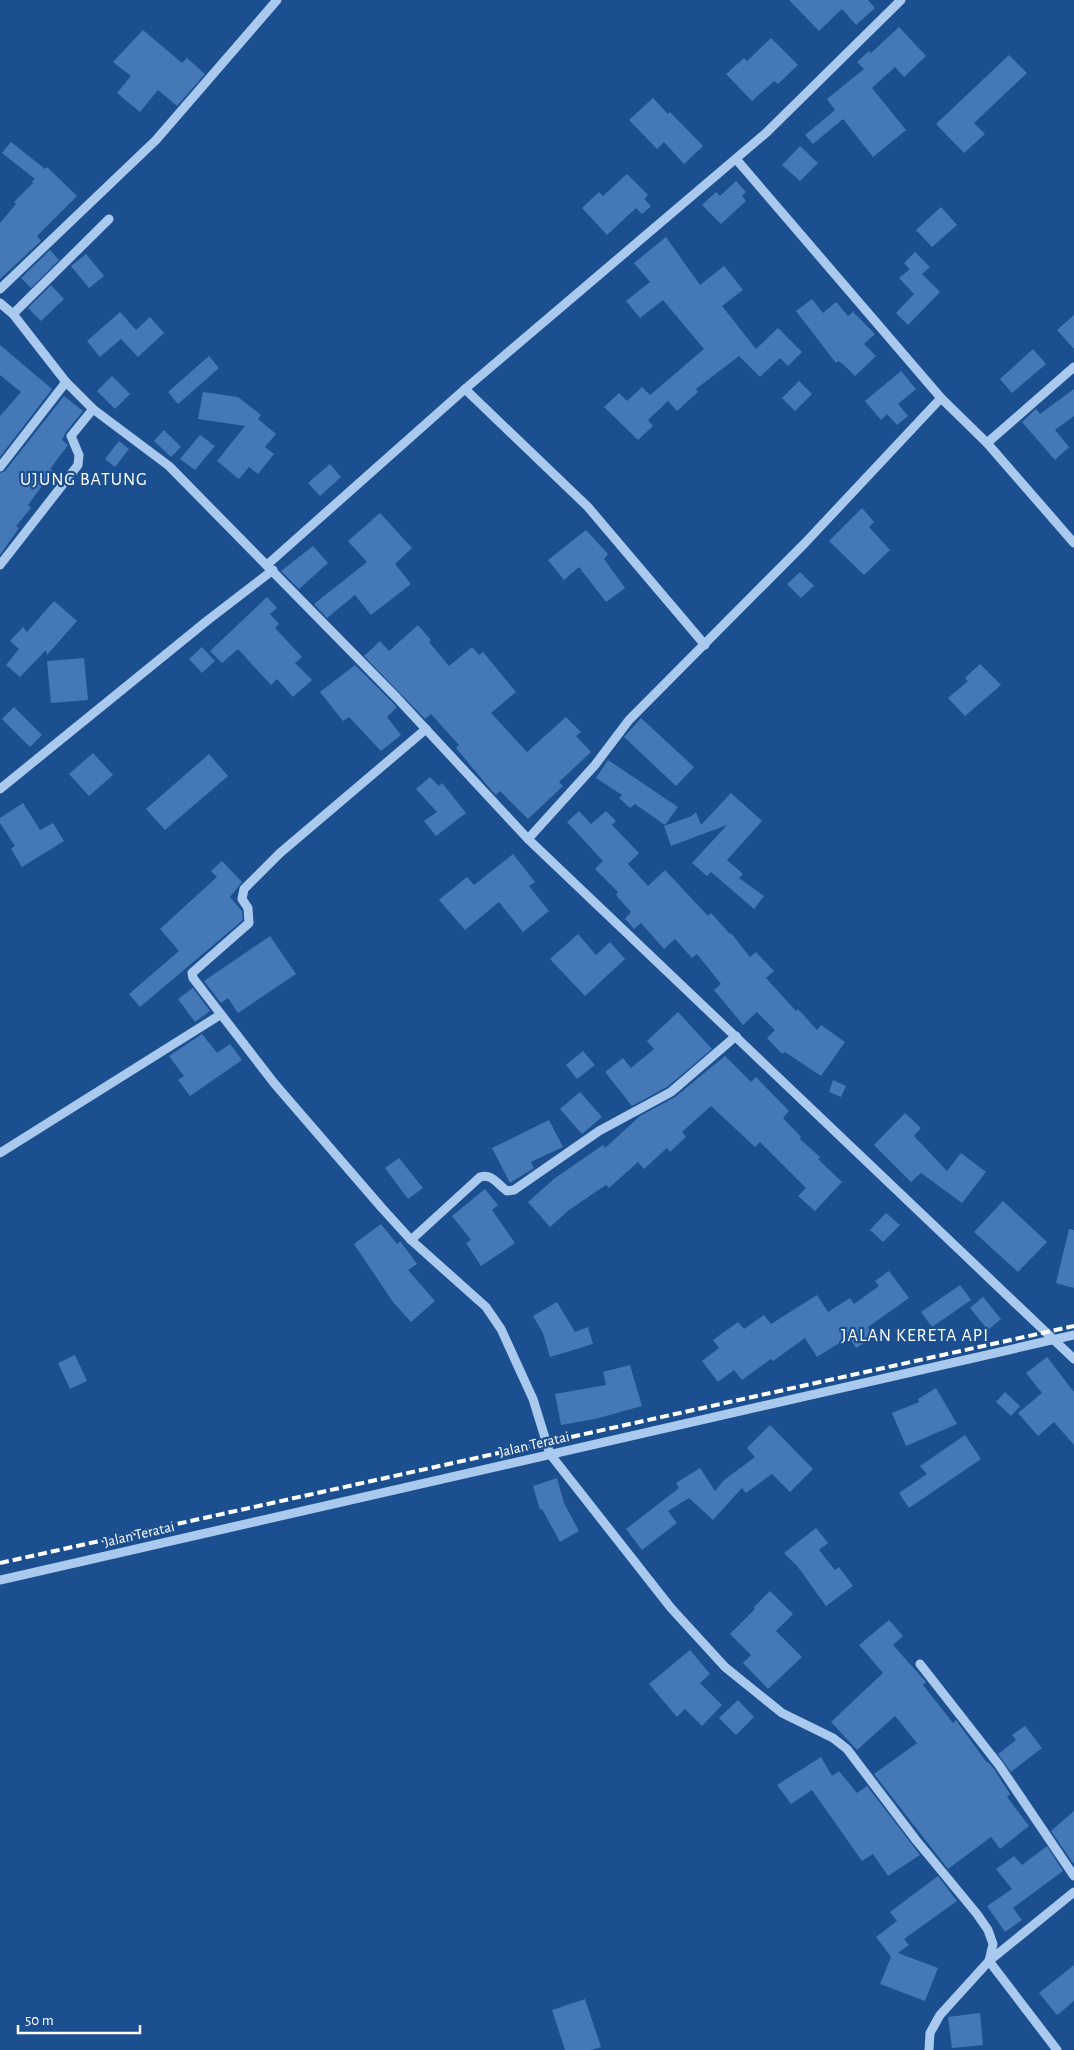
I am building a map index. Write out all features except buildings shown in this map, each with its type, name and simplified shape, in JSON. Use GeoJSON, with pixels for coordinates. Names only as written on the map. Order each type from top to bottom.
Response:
{"type":"FeatureCollection","features":[{"type":"Feature","properties":{"kind":"street"},"geometry":{"type":"LineString","coordinates":[[0,289],[156,140],[277,0]]}},
{"type":"Feature","properties":{"kind":"street"},"geometry":{"type":"LineString","coordinates":[[0,789],[201,626],[270,567],[466,389],[736,159],[790,111],[901,0]]}},
{"type":"Feature","properties":{"kind":"street"},"geometry":{"type":"LineString","coordinates":[[736,159],[941,398],[987,443],[1074,543]]}},
{"type":"Feature","properties":{"kind":"street"},"geometry":{"type":"LineString","coordinates":[[13,314],[109,219]]}},
{"type":"Feature","properties":{"kind":"street"},"geometry":{"type":"LineString","coordinates":[[0,303],[13,314],[66,382],[92,409],[170,466],[426,729],[528,839],[1074,1359]]}},
{"type":"Feature","properties":{"kind":"street"},"geometry":{"type":"LineString","coordinates":[[987,443],[1074,367]]}},
{"type":"Feature","properties":{"kind":"street"},"geometry":{"type":"LineString","coordinates":[[0,467],[66,382]]}},
{"type":"Feature","properties":{"kind":"street"},"geometry":{"type":"LineString","coordinates":[[466,389],[588,507],[705,645]]}},
{"type":"Feature","properties":{"kind":"street"},"geometry":{"type":"LineString","coordinates":[[528,839],[595,765],[629,720],[705,645],[941,398]]}},
{"type":"Feature","properties":{"kind":"street"},"geometry":{"type":"LineString","coordinates":[[0,565],[78,465],[77,448],[71,441],[71,436],[92,409]]}},
{"type":"Feature","properties":{"kind":"street"},"geometry":{"type":"LineString","coordinates":[[426,729],[280,853],[244,889],[242,899],[248,908],[249,923],[192,973],[193,978],[279,1089],[411,1240],[478,1299],[501,1329],[533,1399],[550,1454],[618,1537],[671,1608],[725,1668],[782,1713],[832,1738],[847,1750],[988,1930],[993,1944],[989,1961]]}},
{"type":"Feature","properties":{"kind":"street"},"geometry":{"type":"LineString","coordinates":[[0,1153],[220,1015]]}},
{"type":"Feature","properties":{"kind":"street"},"geometry":{"type":"LineString","coordinates":[[411,1240],[480,1177],[486,1175],[492,1177],[507,1191],[514,1190],[599,1131],[671,1092],[736,1036]]}},
{"type":"Feature","properties":{"kind":"street","name":"Jalan Teratai"},"geometry":{"type":"LineString","coordinates":[[0,1580],[1074,1335]]}},
{"type":"Feature","properties":{"kind":"street"},"geometry":{"type":"LineString","coordinates":[[920,1664],[999,1765],[1074,1876]]}},
{"type":"Feature","properties":{"kind":"street"},"geometry":{"type":"LineString","coordinates":[[929,2050],[930,2033],[940,2015],[989,1961],[1074,1892]]}},
{"type":"Feature","properties":{"kind":"street"},"geometry":{"type":"LineString","coordinates":[[989,1961],[1057,2050]]}},
{"type":"Feature","properties":{"kind":"railway"},"geometry":{"type":"LineString","coordinates":[[0,1563],[1074,1326]]}},
{"type":"Feature","properties":{"kind":"district","name":"UJUNG BATUNG"},"geometry":{"type":"Point","coordinates":[84,479]}},
{"type":"Feature","properties":{"kind":"district","name":"JALAN KERETA API"},"geometry":{"type":"Point","coordinates":[915,1335]}}]}
